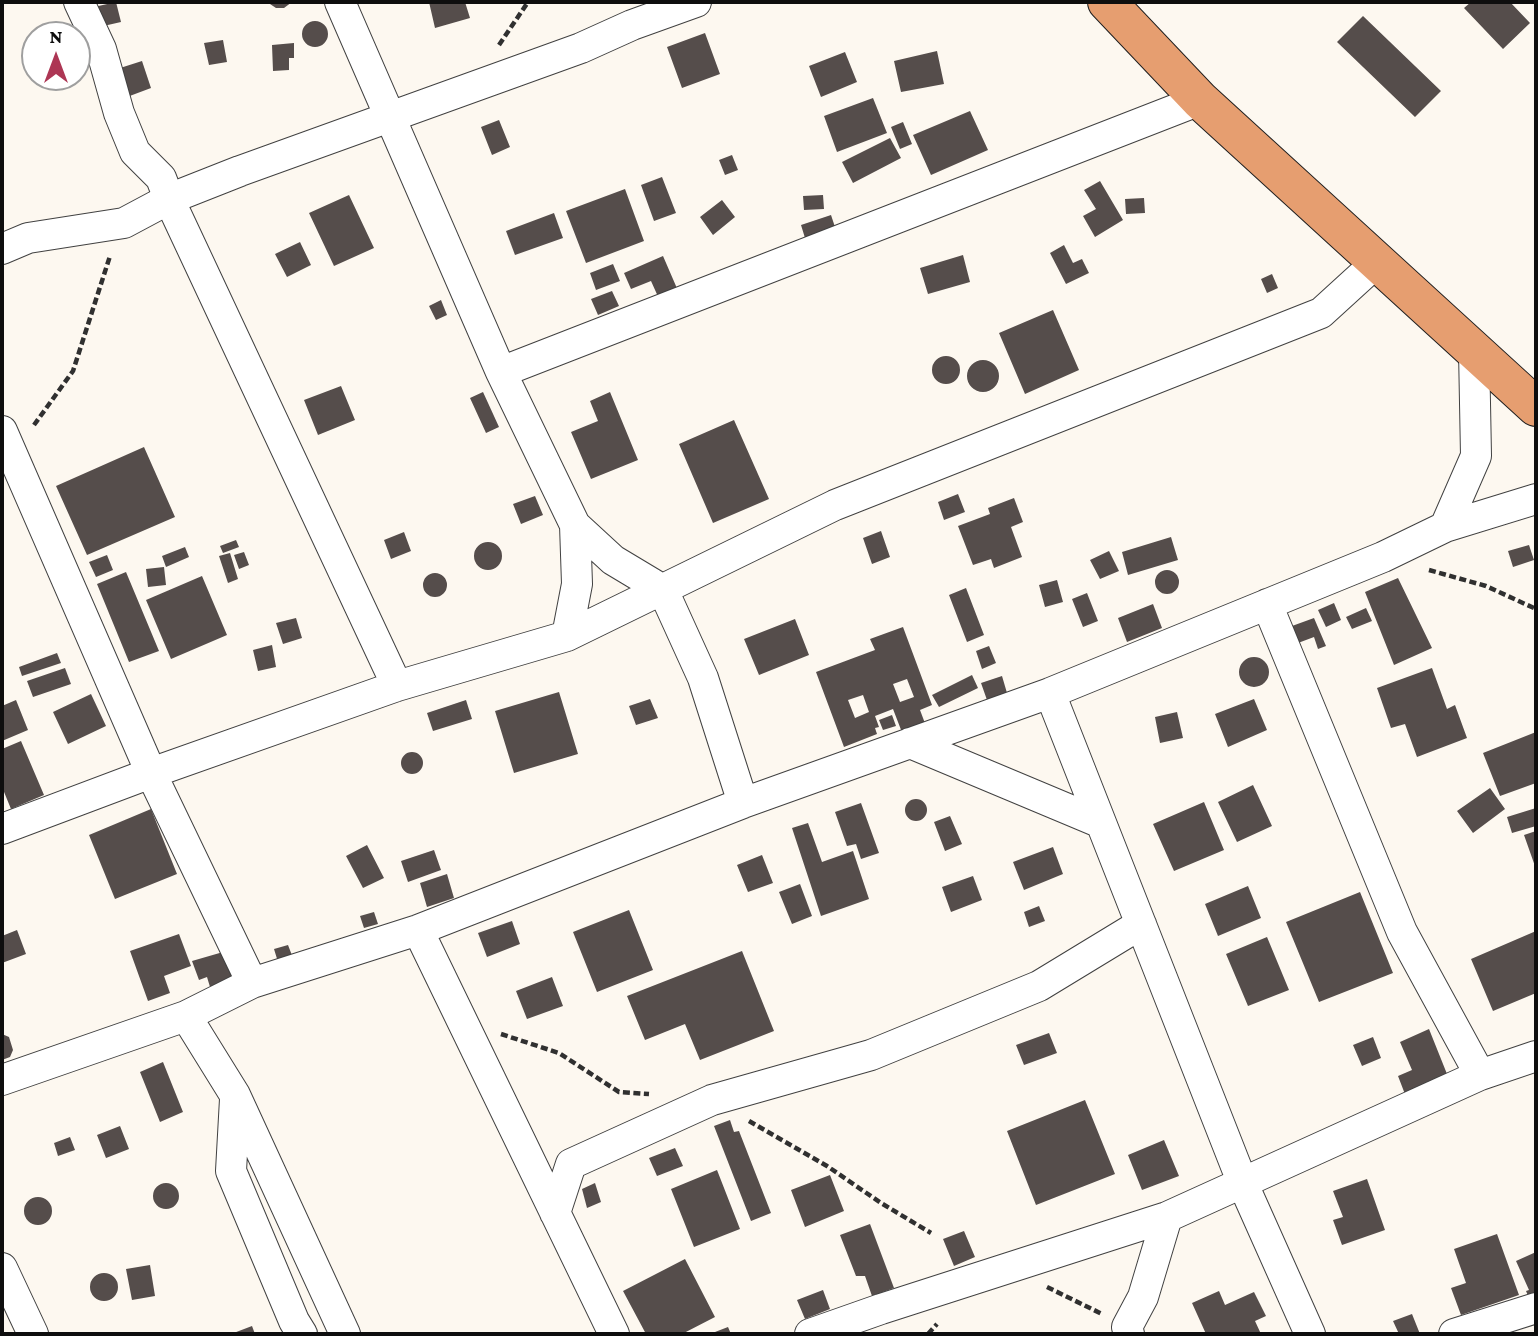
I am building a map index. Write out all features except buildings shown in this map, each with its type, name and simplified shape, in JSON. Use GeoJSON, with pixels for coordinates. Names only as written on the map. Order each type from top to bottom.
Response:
{"type":"FeatureCollection","features":[{"type":"Feature","properties":{"kind":"highway"},"geometry":{"type":"LineString","coordinates":[[1107,2],[1200,100],[1536,407]]}},
{"type":"Feature","properties":{"kind":"street"},"geometry":{"type":"LineString","coordinates":[[79,2],[101,49],[135,152],[161,178],[397,686]]}},
{"type":"Feature","properties":{"kind":"street"},"geometry":{"type":"LineString","coordinates":[[340,2],[501,372],[575,524],[613,560],[663,590],[703,678],[743,803]]}},
{"type":"Feature","properties":{"kind":"street"},"geometry":{"type":"LineString","coordinates":[[2,249],[28,238],[124,223],[169,199],[240,171],[582,48],[632,25],[696,2]]}},
{"type":"Feature","properties":{"kind":"street"},"geometry":{"type":"LineString","coordinates":[[501,372],[1200,100]]}},
{"type":"Feature","properties":{"kind":"street"},"geometry":{"type":"LineString","coordinates":[[2,829],[397,686],[567,636],[835,505],[1321,313],[1378,261]]}},
{"type":"Feature","properties":{"kind":"street"},"geometry":{"type":"LineString","coordinates":[[1445,527],[1476,456],[1474,350]]}},
{"type":"Feature","properties":{"kind":"street"},"geometry":{"type":"LineString","coordinates":[[7,443],[151,773],[252,983]]}},
{"type":"Feature","properties":{"kind":"street"},"geometry":{"type":"LineString","coordinates":[[2,1080],[186,1016],[252,983],[418,930],[743,803],[1050,693],[1383,558],[1445,527],[1536,499]]}},
{"type":"Feature","properties":{"kind":"street"},"geometry":{"type":"LineString","coordinates":[[567,636],[577,584],[575,524]]}},
{"type":"Feature","properties":{"kind":"street"},"geometry":{"type":"LineString","coordinates":[[1267,604],[1402,932],[1480,1075]]}},
{"type":"Feature","properties":{"kind":"street"},"geometry":{"type":"LineString","coordinates":[[1050,693],[1243,1184],[1310,1334]]}},
{"type":"Feature","properties":{"kind":"street"},"geometry":{"type":"LineString","coordinates":[[910,743],[1101,823]]}},
{"type":"Feature","properties":{"kind":"street"},"geometry":{"type":"LineString","coordinates":[[555,1213],[570,1164],[712,1100],[871,1055],[1027,991],[1141,924]]}},
{"type":"Feature","properties":{"kind":"street"},"geometry":{"type":"LineString","coordinates":[[418,930],[614,1334]]}},
{"type":"Feature","properties":{"kind":"street"},"geometry":{"type":"LineString","coordinates":[[186,1016],[235,1096],[345,1334]]}},
{"type":"Feature","properties":{"kind":"street"},"geometry":{"type":"LineString","coordinates":[[810,1334],[851,1328],[1167,1217],[1480,1075],[1536,1056]]}},
{"type":"Feature","properties":{"kind":"street"},"geometry":{"type":"LineString","coordinates":[[235,1096],[230,1171],[302,1334]]}},
{"type":"Feature","properties":{"kind":"street"},"geometry":{"type":"LineString","coordinates":[[1128,1331],[1143,1297],[1167,1217]]}},
{"type":"Feature","properties":{"kind":"street"},"geometry":{"type":"LineString","coordinates":[[2,1268],[33,1334]]}},
{"type":"Feature","properties":{"kind":"street"},"geometry":{"type":"LineString","coordinates":[[1454,1334],[1536,1308]]}},
{"type":"Feature","properties":{"kind":"path"},"geometry":{"type":"LineString","coordinates":[[7,443],[73,371],[110,257],[124,223]]}},
{"type":"Feature","properties":{"kind":"path"},"geometry":{"type":"LineString","coordinates":[[1383,558],[1486,586],[1536,609]]}},
{"type":"Feature","properties":{"kind":"path"},"geometry":{"type":"LineString","coordinates":[[1035,1282],[1128,1331]]}},
{"type":"Feature","properties":{"kind":"path"},"geometry":{"type":"LineString","coordinates":[[928,1334],[945,1315]]}}]}
